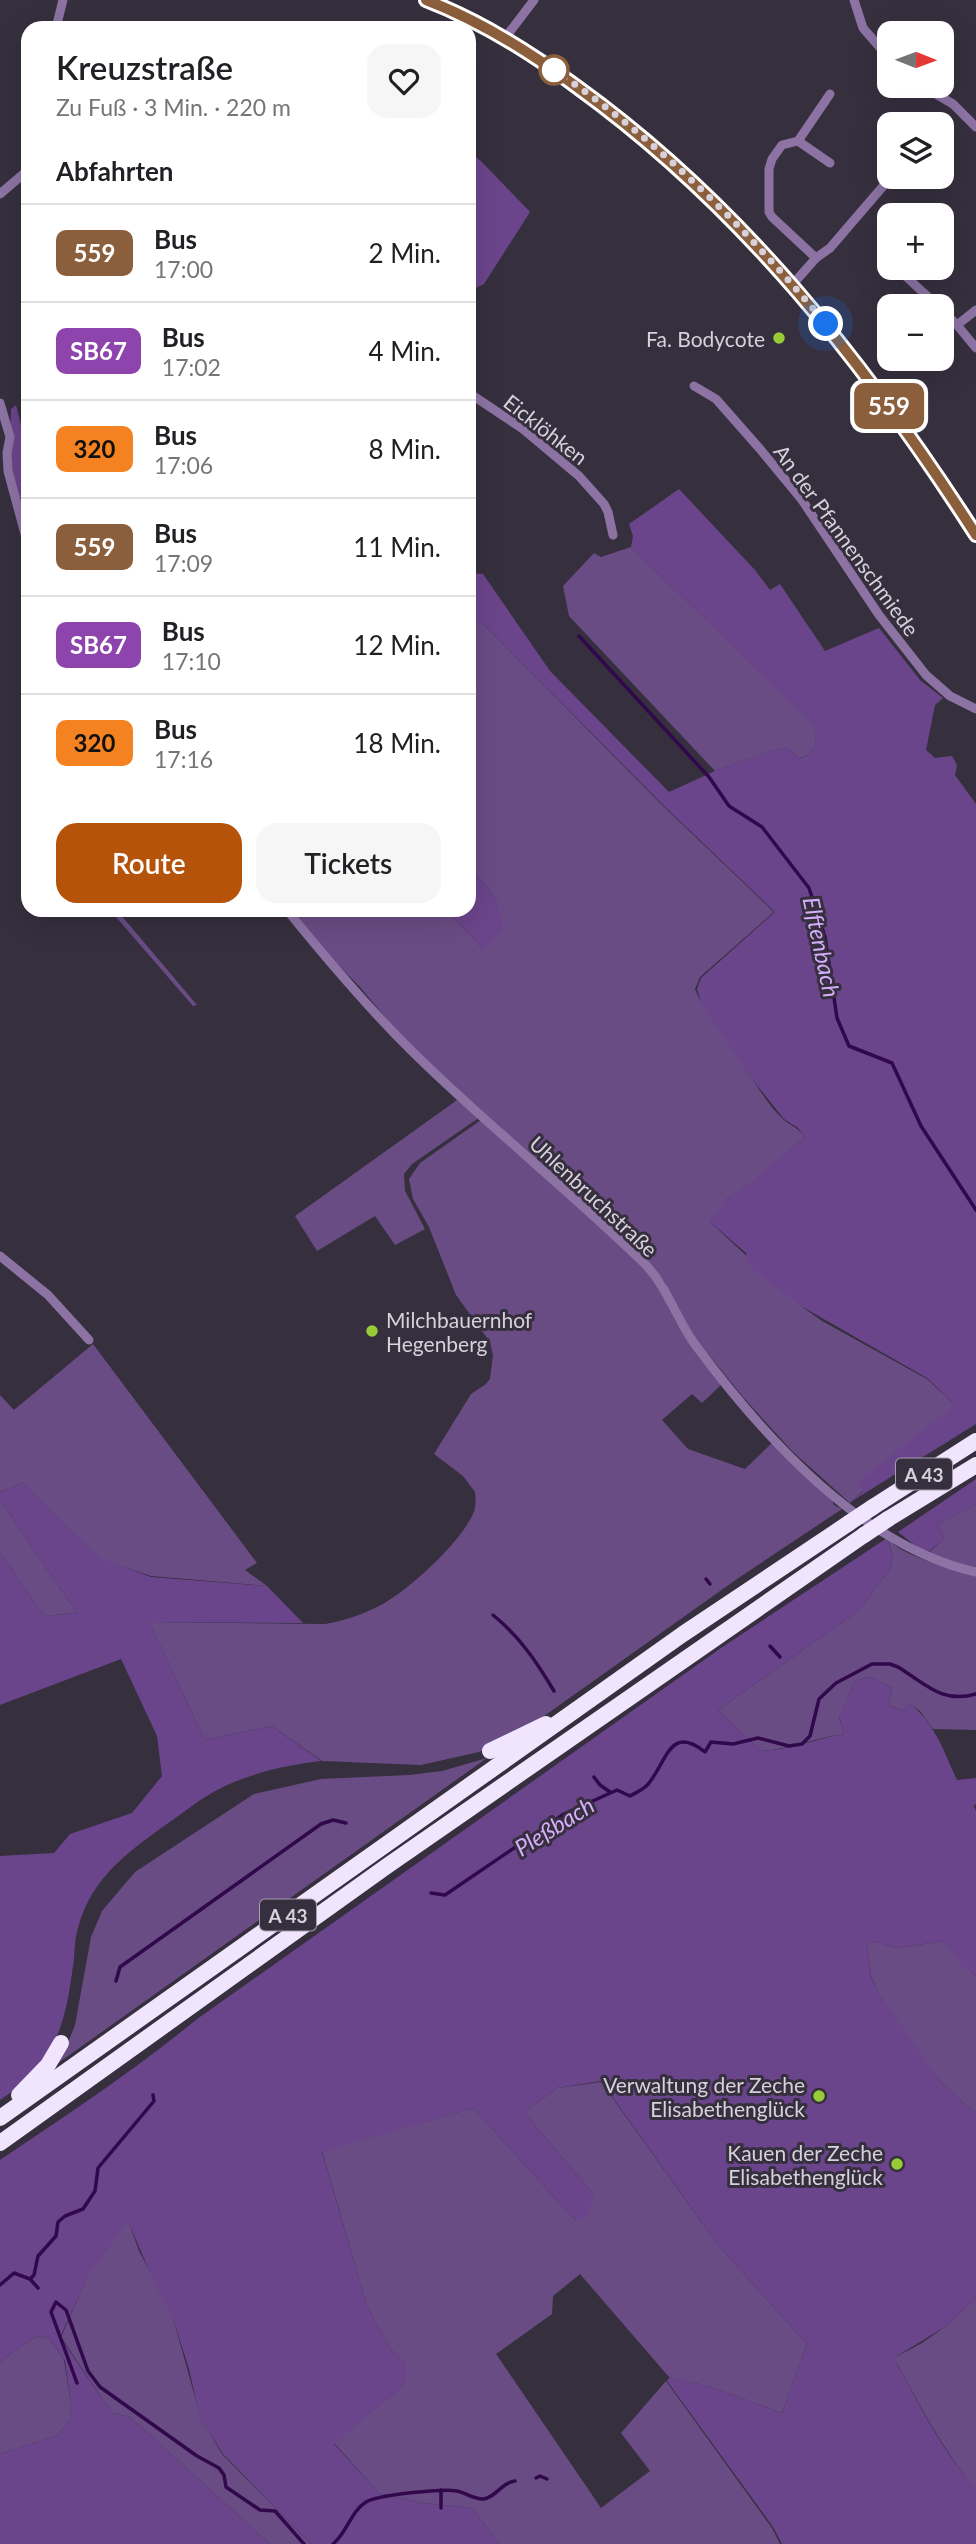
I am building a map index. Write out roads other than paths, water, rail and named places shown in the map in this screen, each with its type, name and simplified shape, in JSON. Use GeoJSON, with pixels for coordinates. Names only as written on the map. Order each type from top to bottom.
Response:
{"type":"FeatureCollection","features":[{"type":"Feature","properties":{"kind":"highway","name":"A 43"},"geometry":{"type":"LineString","coordinates":[[0,2118],[683,1634],[976,1441]]}},
{"type":"Feature","properties":{"kind":"highway","name":"A 43"},"geometry":{"type":"LineString","coordinates":[[0,2143],[387,1866],[864,1535],[976,1465]]}},
{"type":"Feature","properties":{"kind":"highway"},"geometry":{"type":"LineString","coordinates":[[490,1751],[574,1711]]}},
{"type":"Feature","properties":{"kind":"highway"},"geometry":{"type":"LineString","coordinates":[[0,2111],[34,2082],[61,2043]]}},
{"type":"Feature","properties":{"kind":"main road"},"geometry":{"type":"LineString","coordinates":[[426,0],[473,21]]}},
{"type":"Feature","properties":{"kind":"main road"},"geometry":{"type":"LineString","coordinates":[[476,23],[505,38],[594,99],[662,154],[722,211],[793,284],[877,390],[976,535]]}},
{"type":"Feature","properties":{"kind":"street"},"geometry":{"type":"LineString","coordinates":[[58,21],[63,0]]}},
{"type":"Feature","properties":{"kind":"street"},"geometry":{"type":"LineString","coordinates":[[505,38],[534,0]]}},
{"type":"Feature","properties":{"kind":"street"},"geometry":{"type":"LineString","coordinates":[[854,0],[863,27],[877,44]]}},
{"type":"Feature","properties":{"kind":"street"},"geometry":{"type":"LineString","coordinates":[[816,258],[772,217],[768,204],[769,169],[772,159],[782,145],[799,141],[830,94]]}},
{"type":"Feature","properties":{"kind":"street"},"geometry":{"type":"LineString","coordinates":[[943,98],[974,120]]}},
{"type":"Feature","properties":{"kind":"street"},"geometry":{"type":"LineString","coordinates":[[799,141],[830,163]]}},
{"type":"Feature","properties":{"kind":"street"},"geometry":{"type":"LineString","coordinates":[[0,194],[21,176]]}},
{"type":"Feature","properties":{"kind":"street"},"geometry":{"type":"LineString","coordinates":[[793,284],[816,258],[830,248],[881,189]]}},
{"type":"Feature","properties":{"kind":"street"},"geometry":{"type":"LineString","coordinates":[[910,280],[925,294]]}},
{"type":"Feature","properties":{"kind":"street"},"geometry":{"type":"LineString","coordinates":[[957,325],[976,310]]}},
{"type":"Feature","properties":{"kind":"street"},"geometry":{"type":"LineString","coordinates":[[954,322],[976,348]]}},
{"type":"Feature","properties":{"kind":"street","name":"An der Pfannenschmiede"},"geometry":{"type":"LineString","coordinates":[[694,386],[716,399],[785,480],[822,528],[879,615],[926,675],[950,696],[976,709]]}},
{"type":"Feature","properties":{"kind":"street","name":"Eicklöhken"},"geometry":{"type":"LineString","coordinates":[[476,398],[534,438],[579,476],[604,504],[613,536]]}},
{"type":"Feature","properties":{"kind":"street"},"geometry":{"type":"LineString","coordinates":[[0,403],[10,437],[8,465],[21,524]]}},
{"type":"Feature","properties":{"kind":"street"},"geometry":{"type":"LineString","coordinates":[[0,475],[8,465]]}},
{"type":"Feature","properties":{"kind":"street","name":"Uhlenbruchstraße"},"geometry":{"type":"LineString","coordinates":[[293,917],[403,1043],[646,1265],[697,1346],[740,1402],[798,1463],[846,1506],[903,1543],[941,1563],[976,1572]]}},
{"type":"Feature","properties":{"kind":"street"},"geometry":{"type":"LineString","coordinates":[[0,1256],[48,1295],[89,1340]]}},
{"type":"Feature","properties":{"kind":"waterway","name":"Elftenbach"},"geometry":{"type":"LineString","coordinates":[[579,636],[709,777],[729,806],[762,827],[809,888],[825,937],[837,1018],[849,1046],[892,1063],[921,1126],[976,1210]]}},
{"type":"Feature","properties":{"kind":"waterway"},"geometry":{"type":"LineString","coordinates":[[706,1579],[710,1584]]}},
{"type":"Feature","properties":{"kind":"waterway"},"geometry":{"type":"LineString","coordinates":[[493,1615],[527,1650],[554,1691]]}},
{"type":"Feature","properties":{"kind":"waterway"},"geometry":{"type":"LineString","coordinates":[[770,1646],[780,1657]]}},
{"type":"Feature","properties":{"kind":"waterway","name":"Pleßbach"},"geometry":{"type":"LineString","coordinates":[[431,1893],[445,1895],[564,1814],[617,1790],[630,1796],[641,1790],[677,1744],[693,1744],[705,1752],[711,1742],[733,1744],[758,1738],[789,1746],[802,1744],[810,1736],[819,1699],[836,1683],[872,1664],[898,1667],[926,1686],[944,1694],[976,1694]]}},
{"type":"Feature","properties":{"kind":"waterway"},"geometry":{"type":"LineString","coordinates":[[594,1777],[610,1792]]}},
{"type":"Feature","properties":{"kind":"waterway","name":"Pleßbach"},"geometry":{"type":"LineString","coordinates":[[116,1981],[120,1967],[321,1824],[333,1820],[346,1823]]}},
{"type":"Feature","properties":{"kind":"waterway","name":"Pleßbach"},"geometry":{"type":"LineString","coordinates":[[0,2285],[14,2273],[30,2279],[34,2275],[38,2256],[56,2236],[58,2222],[83,2209],[95,2191],[98,2168],[154,2101],[153,2095]]}},
{"type":"Feature","properties":{"kind":"waterway"},"geometry":{"type":"LineString","coordinates":[[30,2279],[38,2288]]}},
{"type":"Feature","properties":{"kind":"waterway"},"geometry":{"type":"LineString","coordinates":[[77,2383],[51,2312],[56,2302],[66,2310],[88,2371],[100,2387],[197,2456],[219,2468],[224,2475],[226,2487],[260,2510],[275,2511],[304,2544]]}},
{"type":"Feature","properties":{"kind":"waterway"},"geometry":{"type":"LineString","coordinates":[[536,2478],[540,2476],[547,2479]]}},
{"type":"Feature","properties":{"kind":"waterway"},"geometry":{"type":"LineString","coordinates":[[333,2544],[356,2511],[373,2499],[439,2490],[457,2491],[483,2499],[515,2481]]}},
{"type":"Feature","properties":{"kind":"waterway"},"geometry":{"type":"LineString","coordinates":[[441,2490],[441,2508]]}},
{"type":"Feature","properties":{"kind":"place","name":"Fa. Bodycote"},"geometry":{"type":"Point","coordinates":[779,338]}},
{"type":"Feature","properties":{"kind":"place","name":"Milchbauernhof Hegenberg"},"geometry":{"type":"Point","coordinates":[372,1331]}},
{"type":"Feature","properties":{"kind":"place","name":"Verwaltung der Zeche Elisabethenglück"},"geometry":{"type":"Point","coordinates":[819,2096]}},
{"type":"Feature","properties":{"kind":"place","name":"Kauen der Zeche Elisabethenglück"},"geometry":{"type":"Point","coordinates":[897,2164]}}]}
